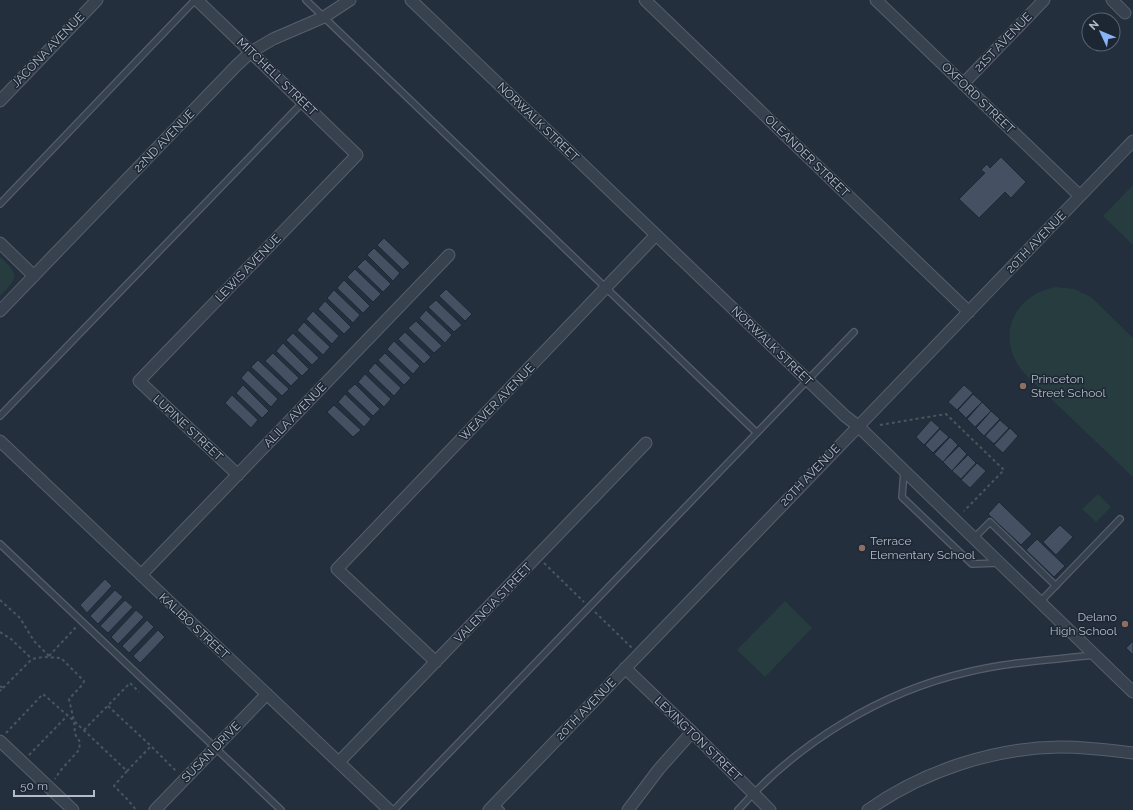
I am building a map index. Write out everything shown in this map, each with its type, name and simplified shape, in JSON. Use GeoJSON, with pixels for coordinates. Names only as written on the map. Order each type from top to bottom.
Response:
{"type":"FeatureCollection","features":[{"type":"Feature","properties":{"kind":"street","name":"JACONA AVENUE"},"geometry":{"type":"LineString","coordinates":[[0,101],[97,0]]}},
{"type":"Feature","properties":{"kind":"street","name":"MITCHELL STREET"},"geometry":{"type":"LineString","coordinates":[[196,0],[358,155]]}},
{"type":"Feature","properties":{"kind":"street","name":"22ND AVENUE"},"geometry":{"type":"LineString","coordinates":[[0,311],[251,52],[273,39],[324,17],[350,0]]}},
{"type":"Feature","properties":{"kind":"street","name":"NORWALK STREET"},"geometry":{"type":"LineString","coordinates":[[411,0],[807,380],[845,416],[858,426],[1133,691]]}},
{"type":"Feature","properties":{"kind":"street","name":"OLEANDER STREET"},"geometry":{"type":"LineString","coordinates":[[645,0],[969,312]]}},
{"type":"Feature","properties":{"kind":"street","name":"OXFORD STREET"},"geometry":{"type":"LineString","coordinates":[[876,0],[1080,196]]}},
{"type":"Feature","properties":{"kind":"street","name":"21ST AVENUE"},"geometry":{"type":"LineString","coordinates":[[963,84],[1044,0]]}},
{"type":"Feature","properties":{"kind":"street"},"geometry":{"type":"LineString","coordinates":[[1112,0],[1125,13]]}},
{"type":"Feature","properties":{"kind":"street","name":"20TH AVENUE"},"geometry":{"type":"LineString","coordinates":[[495,808],[625,668],[1133,141]]}},
{"type":"Feature","properties":{"kind":"street","name":"LEWIS AVENUE"},"geometry":{"type":"LineString","coordinates":[[139,381],[358,155]]}},
{"type":"Feature","properties":{"kind":"street","name":"WEAVER AVENUE"},"geometry":{"type":"LineString","coordinates":[[436,662],[337,568],[656,235]]}},
{"type":"Feature","properties":{"kind":"street"},"geometry":{"type":"LineString","coordinates":[[0,243],[34,276]]}},
{"type":"Feature","properties":{"kind":"street","name":"ALILA AVENUE"},"geometry":{"type":"LineString","coordinates":[[141,575],[449,255]]}},
{"type":"Feature","properties":{"kind":"street","name":"LUPINE STREET"},"geometry":{"type":"LineString","coordinates":[[139,381],[238,475]]}},
{"type":"Feature","properties":{"kind":"street","name":"KALIBO STREET"},"geometry":{"type":"LineString","coordinates":[[0,441],[389,810]]}},
{"type":"Feature","properties":{"kind":"street","name":"VALENCIA STREET"},"geometry":{"type":"LineString","coordinates":[[339,762],[646,443]]}},
{"type":"Feature","properties":{"kind":"street","name":"LEXINGTON STREET"},"geometry":{"type":"LineString","coordinates":[[625,668],[770,810]]}},
{"type":"Feature","properties":{"kind":"street","name":"SUSAN DRIVE"},"geometry":{"type":"LineString","coordinates":[[154,810],[267,694]]}},
{"type":"Feature","properties":{"kind":"street"},"geometry":{"type":"LineString","coordinates":[[628,810],[659,769],[692,732]]}},
{"type":"Feature","properties":{"kind":"street"},"geometry":{"type":"LineString","coordinates":[[1,739],[73,810]]}},
{"type":"Feature","properties":{"kind":"street"},"geometry":{"type":"LineString","coordinates":[[868,810],[925,778],[968,762],[1004,753],[1059,747],[1092,748],[1133,753]]}},
{"type":"Feature","properties":{"kind":"lane"},"geometry":{"type":"LineString","coordinates":[[0,204],[196,0]]}},
{"type":"Feature","properties":{"kind":"lane"},"geometry":{"type":"LineString","coordinates":[[306,0],[757,433]]}},
{"type":"Feature","properties":{"kind":"lane"},"geometry":{"type":"LineString","coordinates":[[0,416],[303,102]]}},
{"type":"Feature","properties":{"kind":"lane"},"geometry":{"type":"LineString","coordinates":[[394,810],[854,332]]}},
{"type":"Feature","properties":{"kind":"lane"},"geometry":{"type":"LineString","coordinates":[[904,471],[902,497],[972,564],[999,563]]}},
{"type":"Feature","properties":{"kind":"lane"},"geometry":{"type":"LineString","coordinates":[[1040,602],[1120,519]]}},
{"type":"Feature","properties":{"kind":"lane"},"geometry":{"type":"LineString","coordinates":[[974,538],[990,522],[1056,586]]}},
{"type":"Feature","properties":{"kind":"lane"},"geometry":{"type":"LineString","coordinates":[[0,544],[281,810]]}},
{"type":"Feature","properties":{"kind":"lane"},"geometry":{"type":"LineString","coordinates":[[738,810],[753,793],[786,763],[817,740],[901,694],[949,677],[988,668],[1094,655]]}},
{"type":"Feature","properties":{"kind":"path"},"geometry":{"type":"LineString","coordinates":[[880,425],[946,414],[1004,470],[964,511]]}},
{"type":"Feature","properties":{"kind":"path"},"geometry":{"type":"LineString","coordinates":[[0,600],[20,618],[34,641],[50,657]]}},
{"type":"Feature","properties":{"kind":"path"},"geometry":{"type":"LineString","coordinates":[[50,657],[82,622]]}},
{"type":"Feature","properties":{"kind":"path"},"geometry":{"type":"LineString","coordinates":[[0,632],[11,639],[32,659]]}},
{"type":"Feature","properties":{"kind":"path"},"geometry":{"type":"LineString","coordinates":[[0,692],[32,659],[43,657],[61,658],[84,681],[69,699],[74,721],[75,734],[80,742],[79,750],[51,783]]}},
{"type":"Feature","properties":{"kind":"path"},"geometry":{"type":"LineString","coordinates":[[84,730],[130,683],[139,692]]}},
{"type":"Feature","properties":{"kind":"path"},"geometry":{"type":"LineString","coordinates":[[1,739],[43,694],[127,771]]}},
{"type":"Feature","properties":{"kind":"path"},"geometry":{"type":"LineString","coordinates":[[108,706],[176,771]]}},
{"type":"Feature","properties":{"kind":"path"},"geometry":{"type":"LineString","coordinates":[[26,759],[67,716]]}},
{"type":"Feature","properties":{"kind":"path"},"geometry":{"type":"LineString","coordinates":[[136,810],[114,786],[151,746]]}},
{"type":"Feature","properties":{"kind":"green space"},"geometry":{"type":"Polygon","coordinates":[[[1133,185],[1133,245],[1103,216],[1133,185]]]}},
{"type":"Feature","properties":{"kind":"green space"},"geometry":{"type":"Polygon","coordinates":[[[0,257],[14,272],[14,276],[13,280],[0,296],[0,257]]]}},
{"type":"Feature","properties":{"kind":"green space"},"geometry":{"type":"Polygon","coordinates":[[[1056,287],[1074,289],[1091,297],[1133,338],[1133,477],[1027,376],[1017,363],[1011,349],[1010,335],[1012,322],[1018,310],[1027,300],[1040,292],[1056,287]]]}},
{"type":"Feature","properties":{"kind":"green space"},"geometry":{"type":"Polygon","coordinates":[[[1098,494],[1111,507],[1096,522],[1082,509],[1098,494]]]}},
{"type":"Feature","properties":{"kind":"green space"},"geometry":{"type":"Polygon","coordinates":[[[785,601],[812,628],[765,677],[737,650],[785,601]]]}},
{"type":"Feature","properties":{"kind":"building"},"geometry":{"type":"Polygon","coordinates":[[[1001,157],[1026,182],[1011,198],[1005,192],[979,218],[959,199],[985,173],[981,170],[987,164],[990,168],[1001,157]]]}},
{"type":"Feature","properties":{"kind":"building"},"geometry":{"type":"Polygon","coordinates":[[[384,238],[410,263],[403,270],[377,245],[384,238]]]}},
{"type":"Feature","properties":{"kind":"building"},"geometry":{"type":"Polygon","coordinates":[[[374,248],[400,273],[393,281],[367,255],[374,248]]]}},
{"type":"Feature","properties":{"kind":"building"},"geometry":{"type":"Polygon","coordinates":[[[365,259],[391,284],[383,292],[357,267],[365,259]]]}},
{"type":"Feature","properties":{"kind":"building"},"geometry":{"type":"Polygon","coordinates":[[[355,269],[381,294],[373,302],[347,277],[355,269]]]}},
{"type":"Feature","properties":{"kind":"building"},"geometry":{"type":"Polygon","coordinates":[[[344,280],[370,306],[363,313],[337,288],[344,280]]]}},
{"type":"Feature","properties":{"kind":"building"},"geometry":{"type":"Polygon","coordinates":[[[446,289],[472,314],[465,321],[439,296],[446,289]]]}},
{"type":"Feature","properties":{"kind":"building"},"geometry":{"type":"Polygon","coordinates":[[[334,290],[360,315],[353,323],[327,298],[334,290]]]}},
{"type":"Feature","properties":{"kind":"building"},"geometry":{"type":"Polygon","coordinates":[[[436,300],[462,325],[454,332],[428,307],[436,300]]]}},
{"type":"Feature","properties":{"kind":"building"},"geometry":{"type":"Polygon","coordinates":[[[325,301],[351,327],[344,334],[318,309],[325,301]]]}},
{"type":"Feature","properties":{"kind":"building"},"geometry":{"type":"Polygon","coordinates":[[[426,310],[452,335],[445,343],[419,318],[426,310]]]}},
{"type":"Feature","properties":{"kind":"building"},"geometry":{"type":"Polygon","coordinates":[[[313,311],[339,336],[332,344],[306,319],[313,311]]]}},
{"type":"Feature","properties":{"kind":"building"},"geometry":{"type":"Polygon","coordinates":[[[416,321],[442,346],[434,353],[408,328],[416,321]]]}},
{"type":"Feature","properties":{"kind":"building"},"geometry":{"type":"Polygon","coordinates":[[[304,322],[330,347],[323,355],[297,330],[304,322]]]}},
{"type":"Feature","properties":{"kind":"building"},"geometry":{"type":"Polygon","coordinates":[[[405,332],[431,357],[424,364],[398,339],[405,332]]]}},
{"type":"Feature","properties":{"kind":"building"},"geometry":{"type":"Polygon","coordinates":[[[293,333],[319,358],[312,365],[286,340],[293,333]]]}},
{"type":"Feature","properties":{"kind":"building"},"geometry":{"type":"Polygon","coordinates":[[[394,341],[420,366],[413,374],[387,349],[394,341]]]}},
{"type":"Feature","properties":{"kind":"building"},"geometry":{"type":"Polygon","coordinates":[[[283,343],[309,369],[302,376],[276,351],[283,343]]]}},
{"type":"Feature","properties":{"kind":"building"},"geometry":{"type":"Polygon","coordinates":[[[273,353],[299,378],[291,386],[265,361],[273,353]]]}},
{"type":"Feature","properties":{"kind":"building"},"geometry":{"type":"Polygon","coordinates":[[[385,353],[411,378],[404,385],[378,360],[385,353]]]}},
{"type":"Feature","properties":{"kind":"building"},"geometry":{"type":"Polygon","coordinates":[[[258,360],[289,389],[282,396],[251,367],[258,360]]]}},
{"type":"Feature","properties":{"kind":"building"},"geometry":{"type":"Polygon","coordinates":[[[375,363],[401,388],[394,396],[368,371],[375,363]]]}},
{"type":"Feature","properties":{"kind":"building"},"geometry":{"type":"Polygon","coordinates":[[[248,370],[278,399],[271,407],[241,378],[248,370]]]}},
{"type":"Feature","properties":{"kind":"building"},"geometry":{"type":"Polygon","coordinates":[[[365,374],[391,399],[384,407],[358,382],[365,374]]]}},
{"type":"Feature","properties":{"kind":"building"},"geometry":{"type":"Polygon","coordinates":[[[355,384],[380,409],[373,416],[347,391],[355,384]]]}},
{"type":"Feature","properties":{"kind":"building"},"geometry":{"type":"Polygon","coordinates":[[[243,385],[269,411],[262,418],[236,393],[243,385]]]}},
{"type":"Feature","properties":{"kind":"building"},"geometry":{"type":"Polygon","coordinates":[[[964,385],[973,393],[957,410],[948,402],[964,385]]]}},
{"type":"Feature","properties":{"kind":"building"},"geometry":{"type":"Polygon","coordinates":[[[345,394],[371,419],[364,427],[338,402],[345,394]]]}},
{"type":"Feature","properties":{"kind":"building"},"geometry":{"type":"Polygon","coordinates":[[[973,394],[982,402],[966,418],[958,410],[973,394]]]}},
{"type":"Feature","properties":{"kind":"building"},"geometry":{"type":"Polygon","coordinates":[[[232,395],[258,420],[251,428],[225,403],[232,395]]]}},
{"type":"Feature","properties":{"kind":"building"},"geometry":{"type":"Polygon","coordinates":[[[982,402],[991,411],[975,427],[967,419],[982,402]]]}},
{"type":"Feature","properties":{"kind":"building"},"geometry":{"type":"Polygon","coordinates":[[[334,405],[361,430],[353,437],[327,412],[334,405]]]}},
{"type":"Feature","properties":{"kind":"building"},"geometry":{"type":"Polygon","coordinates":[[[991,411],[1000,419],[984,436],[976,428],[991,411]]]}},
{"type":"Feature","properties":{"kind":"building"},"geometry":{"type":"Polygon","coordinates":[[[931,420],[940,428],[924,445],[916,437],[931,420]]]}},
{"type":"Feature","properties":{"kind":"building"},"geometry":{"type":"Polygon","coordinates":[[[1000,420],[1009,428],[994,444],[985,436],[1000,420]]]}},
{"type":"Feature","properties":{"kind":"building"},"geometry":{"type":"Polygon","coordinates":[[[1010,428],[1018,436],[1003,453],[994,445],[1010,428]]]}},
{"type":"Feature","properties":{"kind":"building"},"geometry":{"type":"Polygon","coordinates":[[[940,429],[949,437],[933,453],[925,445],[940,429]]]}},
{"type":"Feature","properties":{"kind":"building"},"geometry":{"type":"Polygon","coordinates":[[[950,437],[958,445],[943,462],[934,454],[950,437]]]}},
{"type":"Feature","properties":{"kind":"building"},"geometry":{"type":"Polygon","coordinates":[[[959,446],[967,454],[952,471],[943,462],[959,446]]]}},
{"type":"Feature","properties":{"kind":"building"},"geometry":{"type":"Polygon","coordinates":[[[968,455],[976,463],[961,479],[952,471],[968,455]]]}},
{"type":"Feature","properties":{"kind":"building"},"geometry":{"type":"Polygon","coordinates":[[[977,463],[986,471],[970,488],[961,480],[977,463]]]}},
{"type":"Feature","properties":{"kind":"building"},"geometry":{"type":"Polygon","coordinates":[[[999,502],[1032,534],[1021,545],[988,514],[999,502]]]}},
{"type":"Feature","properties":{"kind":"building"},"geometry":{"type":"Polygon","coordinates":[[[1060,525],[1073,537],[1056,555],[1043,542],[1060,525]]]}},
{"type":"Feature","properties":{"kind":"building"},"geometry":{"type":"Polygon","coordinates":[[[1037,539],[1065,566],[1054,577],[1026,550],[1037,539]]]}},
{"type":"Feature","properties":{"kind":"building"},"geometry":{"type":"Polygon","coordinates":[[[105,579],[112,586],[87,613],[80,605],[105,579]]]}},
{"type":"Feature","properties":{"kind":"building"},"geometry":{"type":"Polygon","coordinates":[[[115,590],[123,597],[98,624],[90,616],[115,590]]]}},
{"type":"Feature","properties":{"kind":"building"},"geometry":{"type":"Polygon","coordinates":[[[125,600],[133,607],[108,633],[100,626],[125,600]]]}},
{"type":"Feature","properties":{"kind":"building"},"geometry":{"type":"Polygon","coordinates":[[[136,610],[144,617],[118,644],[111,637],[136,610]]]}},
{"type":"Feature","properties":{"kind":"building"},"geometry":{"type":"Polygon","coordinates":[[[147,620],[154,627],[129,653],[122,646],[147,620]]]}},
{"type":"Feature","properties":{"kind":"building"},"geometry":{"type":"Polygon","coordinates":[[[158,630],[165,637],[140,663],[133,656],[158,630]]]}},
{"type":"Feature","properties":{"kind":"building"},"geometry":{"type":"Polygon","coordinates":[[[1133,641],[1133,655],[1126,648],[1133,641]]]}},
{"type":"Feature","properties":{"kind":"place","name":"Princeton Street School"},"geometry":{"type":"Point","coordinates":[1023,386]}},
{"type":"Feature","properties":{"kind":"place","name":"Terrace Elementary School"},"geometry":{"type":"Point","coordinates":[862,548]}},
{"type":"Feature","properties":{"kind":"place","name":"Delano High School"},"geometry":{"type":"Point","coordinates":[1125,624]}}]}
